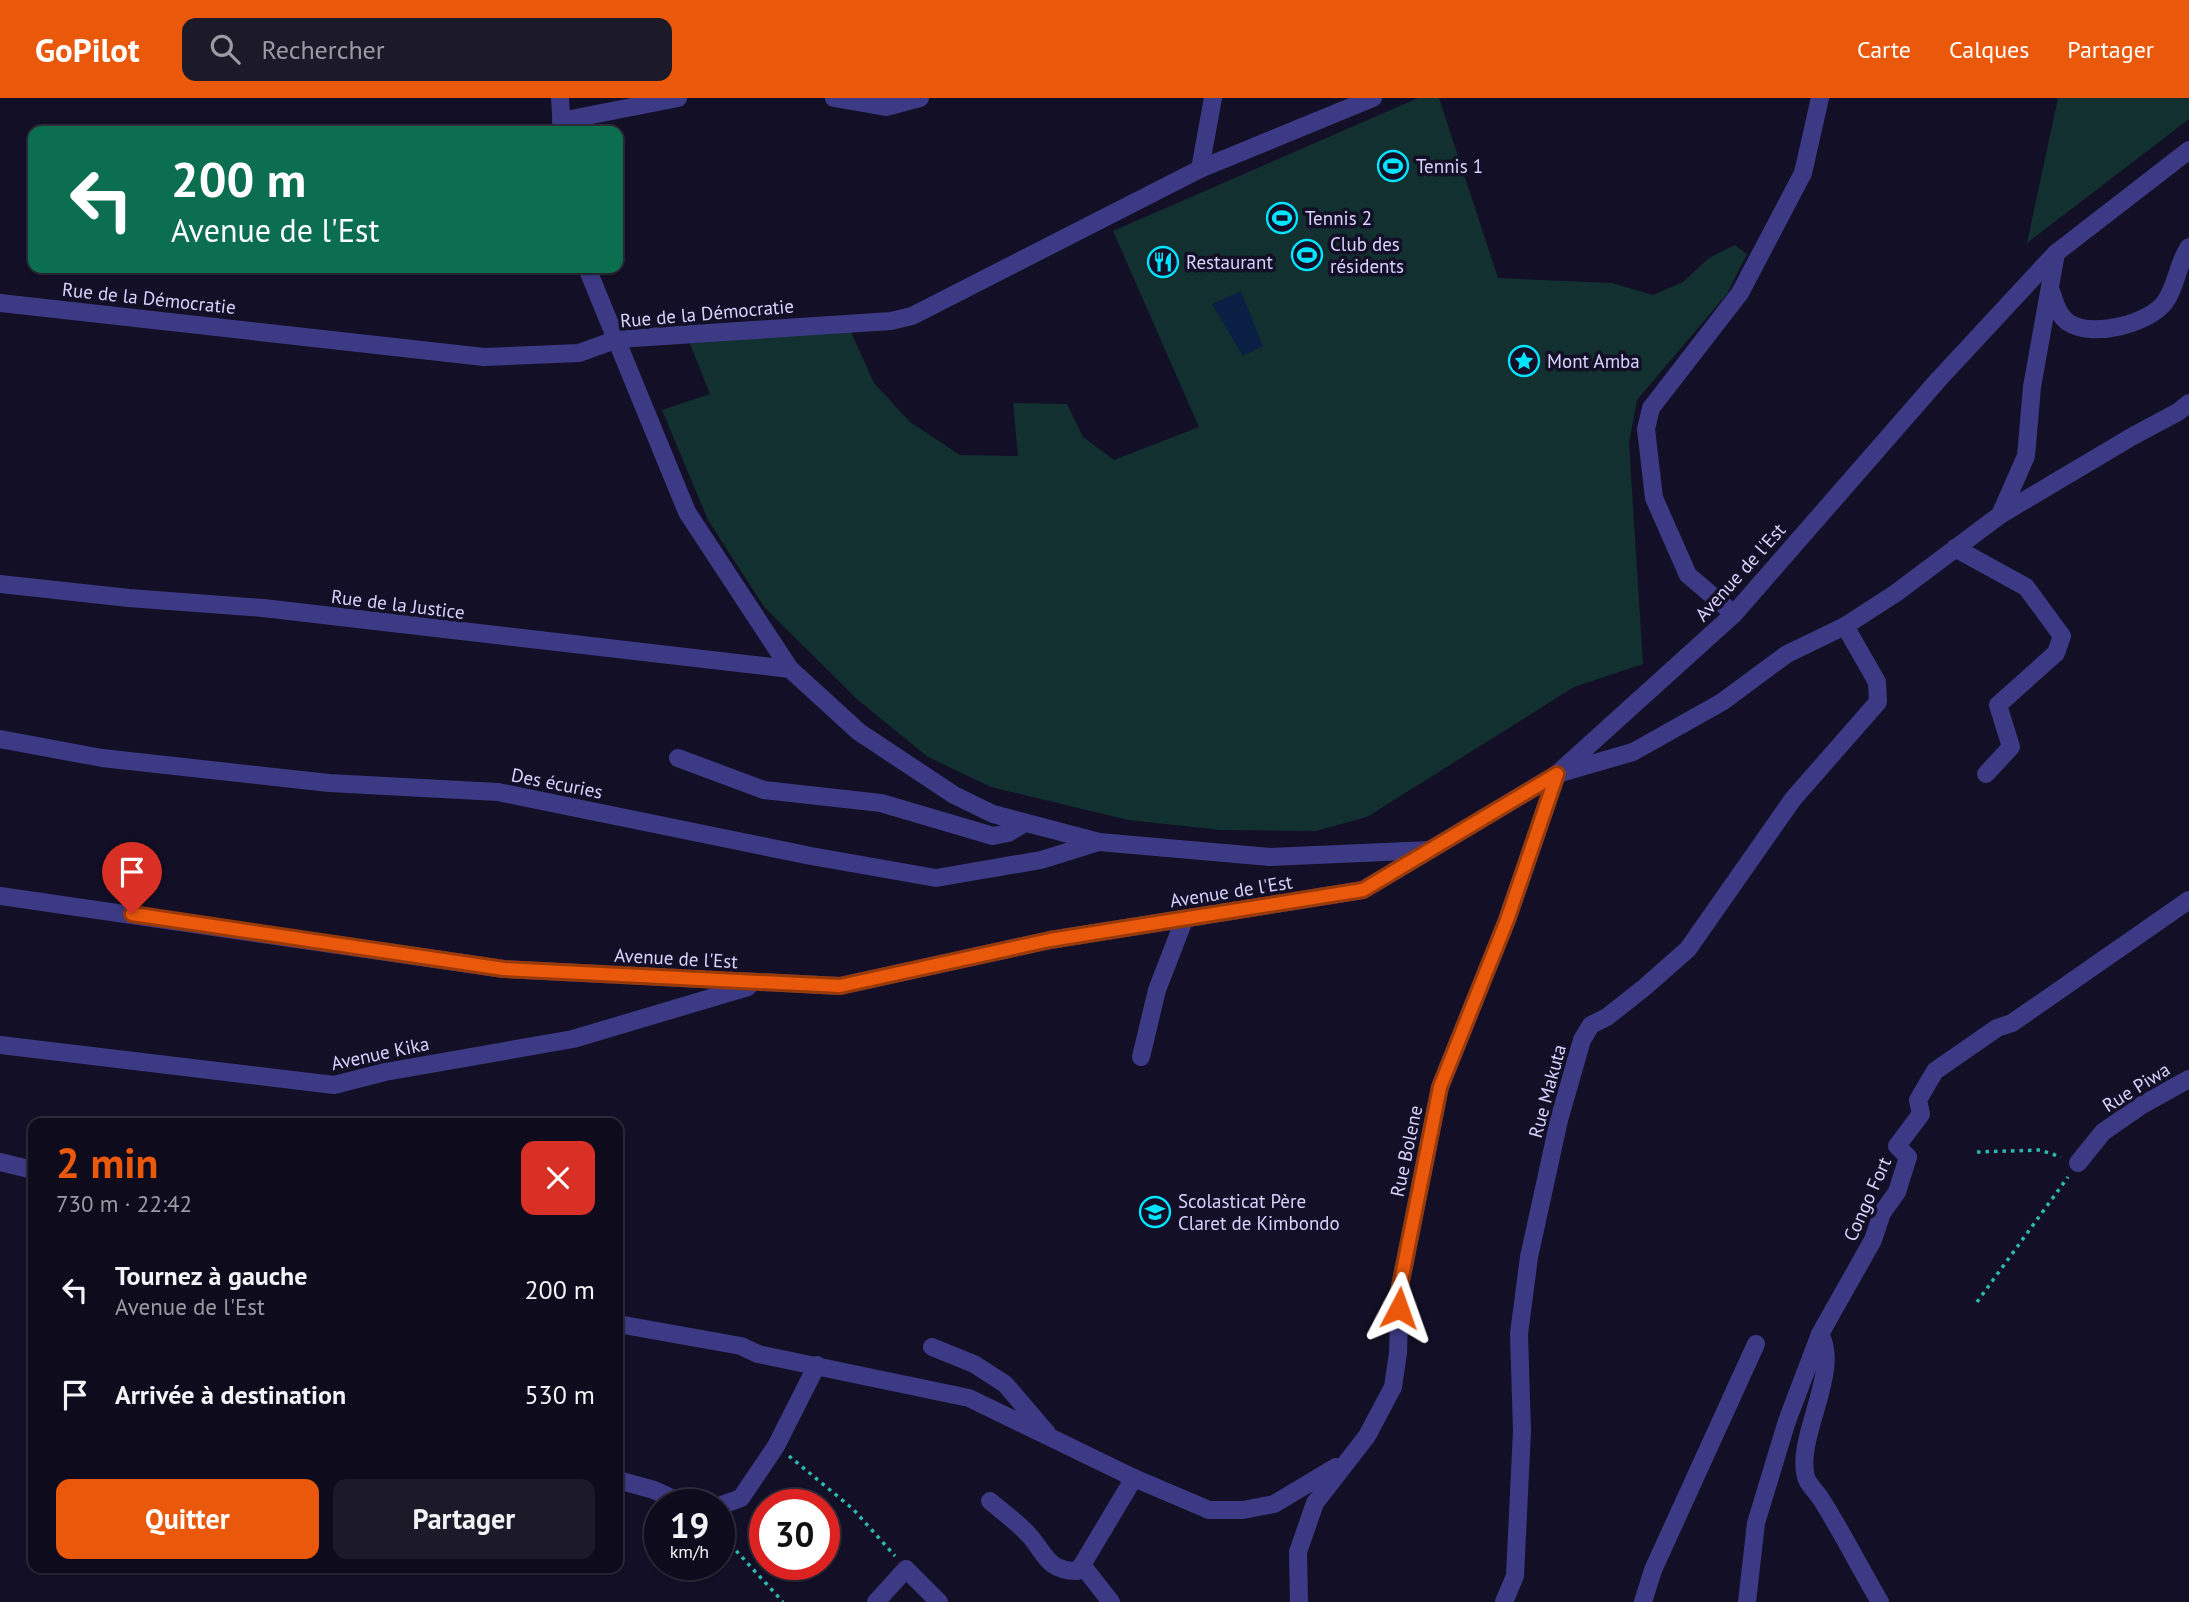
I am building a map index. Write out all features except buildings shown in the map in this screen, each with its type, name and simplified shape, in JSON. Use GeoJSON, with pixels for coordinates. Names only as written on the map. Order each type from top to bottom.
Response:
{"type":"FeatureCollection","features":[{"type":"Feature","properties":{"kind":"street"},"geometry":{"type":"LineString","coordinates":[[560,98],[562,126],[678,98]]}},
{"type":"Feature","properties":{"kind":"street"},"geometry":{"type":"LineString","coordinates":[[834,98],[887,107],[920,98]]}},
{"type":"Feature","properties":{"kind":"street"},"geometry":{"type":"LineString","coordinates":[[1200,169],[1213,98]]}},
{"type":"Feature","properties":{"kind":"street","name":"Rue de la Démocratie"},"geometry":{"type":"LineString","coordinates":[[0,303],[484,357],[579,353],[618,339],[891,321],[912,316],[1200,169],[1373,98]]}},
{"type":"Feature","properties":{"kind":"street"},"geometry":{"type":"LineString","coordinates":[[1734,614],[1688,575],[1657,507],[1646,429],[1648,417],[1651,408],[1740,293],[1803,173],[1820,98]]}},
{"type":"Feature","properties":{"kind":"street","name":"Avenue de l'Est"},"geometry":{"type":"LineString","coordinates":[[0,896],[504,969],[840,986],[1050,940],[1353,893],[1433,850],[1557,774],[1734,614],[1930,389],[2056,253],[2189,150]]}},
{"type":"Feature","properties":{"kind":"street"},"geometry":{"type":"LineString","coordinates":[[2050,289],[2059,313],[2070,324],[2086,328],[2128,326],[2149,316],[2164,303],[2180,261],[2189,247]]}},
{"type":"Feature","properties":{"kind":"street"},"geometry":{"type":"LineString","coordinates":[[2000,515],[2026,456],[2032,387],[2056,253]]}},
{"type":"Feature","properties":{"kind":"street"},"geometry":{"type":"LineString","coordinates":[[589,273],[687,512],[790,669],[859,732],[910,768],[954,795],[1023,824],[1099,842],[1270,857],[1433,850]]}},
{"type":"Feature","properties":{"kind":"street"},"geometry":{"type":"LineString","coordinates":[[1557,774],[1633,752],[1722,702],[1787,654],[1845,626],[2000,515],[2133,436],[2179,412],[2189,403]]}},
{"type":"Feature","properties":{"kind":"street"},"geometry":{"type":"LineString","coordinates":[[1955,548],[2026,586],[2062,636],[2056,653],[1998,705],[2011,747],[1986,774]]}},
{"type":"Feature","properties":{"kind":"street","name":"Rue de la Justice"},"geometry":{"type":"LineString","coordinates":[[0,584],[129,598],[263,608],[790,669]]}},
{"type":"Feature","properties":{"kind":"street","name":"Rue Makuta"},"geometry":{"type":"LineString","coordinates":[[1504,1602],[1515,1576],[1522,1431],[1519,1335],[1524,1296],[1559,1120],[1582,1040],[1591,1025],[1626,1002],[1688,949],[1793,799],[1878,702],[1877,682],[1845,626]]}},
{"type":"Feature","properties":{"kind":"street","name":"Des écuries"},"geometry":{"type":"LineString","coordinates":[[0,739],[102,758],[329,783],[498,792],[811,856],[936,878],[1041,860],[1099,842]]}},
{"type":"Feature","properties":{"kind":"street"},"geometry":{"type":"LineString","coordinates":[[678,758],[765,790],[881,803],[993,836],[1008,833],[1023,824]]}},
{"type":"Feature","properties":{"kind":"street","name":"Rue Bolene"},"geometry":{"type":"LineString","coordinates":[[1299,1602],[1298,1552],[1308,1521],[1322,1492],[1367,1436],[1392,1387],[1398,1353],[1400,1286],[1440,1087],[1507,920],[1557,774]]}},
{"type":"Feature","properties":{"kind":"street","name":"Congo Fort"},"geometry":{"type":"LineString","coordinates":[[1747,1602],[1756,1523],[1787,1420],[1820,1334],[1873,1240],[1882,1213],[1897,1192],[1908,1157],[1897,1146],[1921,1114],[1918,1100],[1935,1071],[1997,1028],[2012,1023],[2189,900]]}},
{"type":"Feature","properties":{"kind":"street"},"geometry":{"type":"LineString","coordinates":[[1141,1057],[1157,990],[1184,919]]}},
{"type":"Feature","properties":{"kind":"street","name":"Avenue Kika"},"geometry":{"type":"LineString","coordinates":[[0,1045],[334,1085],[385,1072],[589,1035],[761,984]]}},
{"type":"Feature","properties":{"kind":"street","name":"Rue Piwa"},"geometry":{"type":"LineString","coordinates":[[2078,1163],[2103,1132],[2142,1105],[2189,1079]]}},
{"type":"Feature","properties":{"kind":"street"},"geometry":{"type":"LineString","coordinates":[[0,1161],[28,1169]]}},
{"type":"Feature","properties":{"kind":"street"},"geometry":{"type":"LineString","coordinates":[[623,1325],[741,1346],[758,1354],[969,1398],[1133,1478],[1209,1510],[1243,1510],[1274,1504],[1348,1460]]}},
{"type":"Feature","properties":{"kind":"street"},"geometry":{"type":"LineString","coordinates":[[1820,1334],[1826,1345],[1817,1410],[1805,1448],[1806,1478],[1821,1499],[1880,1602]]}},
{"type":"Feature","properties":{"kind":"street"},"geometry":{"type":"LineString","coordinates":[[1643,1602],[1653,1570],[1756,1343]]}},
{"type":"Feature","properties":{"kind":"street"},"geometry":{"type":"LineString","coordinates":[[932,1347],[974,1364],[1005,1384],[1051,1438]]}},
{"type":"Feature","properties":{"kind":"street"},"geometry":{"type":"LineString","coordinates":[[735,1500],[741,1498],[776,1446],[817,1365]]}},
{"type":"Feature","properties":{"kind":"street"},"geometry":{"type":"LineString","coordinates":[[990,1501],[1028,1533],[1048,1562],[1068,1571],[1077,1571],[1133,1478]]}},
{"type":"Feature","properties":{"kind":"street"},"geometry":{"type":"LineString","coordinates":[[623,1481],[650,1489]]}},
{"type":"Feature","properties":{"kind":"street"},"geometry":{"type":"LineString","coordinates":[[1082,1566],[1111,1602]]}},
{"type":"Feature","properties":{"kind":"street"},"geometry":{"type":"LineString","coordinates":[[876,1602],[906,1569],[939,1602]]}},
{"type":"Feature","properties":{"kind":"path"},"geometry":{"type":"LineString","coordinates":[[1977,1152],[2040,1150],[2078,1163],[1977,1303]]}},
{"type":"Feature","properties":{"kind":"path"},"geometry":{"type":"LineString","coordinates":[[776,1446],[853,1509],[906,1569]]}},
{"type":"Feature","properties":{"kind":"path"},"geometry":{"type":"LineString","coordinates":[[735,1550],[783,1602]]}},
{"type":"Feature","properties":{"kind":"green space"},"geometry":{"type":"Polygon","coordinates":[[[1418,98],[1439,98],[1498,278],[1612,283],[1653,295],[1683,282],[1709,258],[1735,245],[1747,254],[1727,294],[1637,400],[1629,443],[1643,664],[1574,687],[1367,817],[1316,831],[1221,830],[1128,820],[991,787],[928,757],[858,700],[765,608],[708,520],[662,410],[710,394],[687,336],[847,323],[874,383],[910,422],[960,455],[1018,456],[1013,403],[1067,404],[1083,437],[1114,460],[1199,427],[1113,231],[1418,98]]]}},
{"type":"Feature","properties":{"kind":"green space"},"geometry":{"type":"Polygon","coordinates":[[[2058,98],[2189,98],[2189,119],[2027,243],[2058,98]]]}},
{"type":"Feature","properties":{"kind":"water"},"geometry":{"type":"Polygon","coordinates":[[[1241,291],[1263,346],[1243,356],[1212,304],[1241,291]]]}},
{"type":"Feature","properties":{"kind":"place","name":"Tennis 1"},"geometry":{"type":"Point","coordinates":[1393,166]}},
{"type":"Feature","properties":{"kind":"place","name":"Tennis 2"},"geometry":{"type":"Point","coordinates":[1282,218]}},
{"type":"Feature","properties":{"kind":"place","name":"Club des résidents"},"geometry":{"type":"Point","coordinates":[1307,255]}},
{"type":"Feature","properties":{"kind":"place","name":"Restaurant"},"geometry":{"type":"Point","coordinates":[1163,262]}},
{"type":"Feature","properties":{"kind":"place","name":"Mont Amba"},"geometry":{"type":"Point","coordinates":[1524,361]}},
{"type":"Feature","properties":{"kind":"place","name":"Scolasticat Père Claret de Kimbondo"},"geometry":{"type":"Point","coordinates":[1155,1212]}},
{"type":"Feature","properties":{"kind":"route"},"geometry":{"type":"LineString","coordinates":[[132,914],[504,969],[840,986],[1050,940],[1353,893],[1433,850],[1557,774],[1507,920],[1440,1087],[1400,1286],[1399,1308]]}}]}
